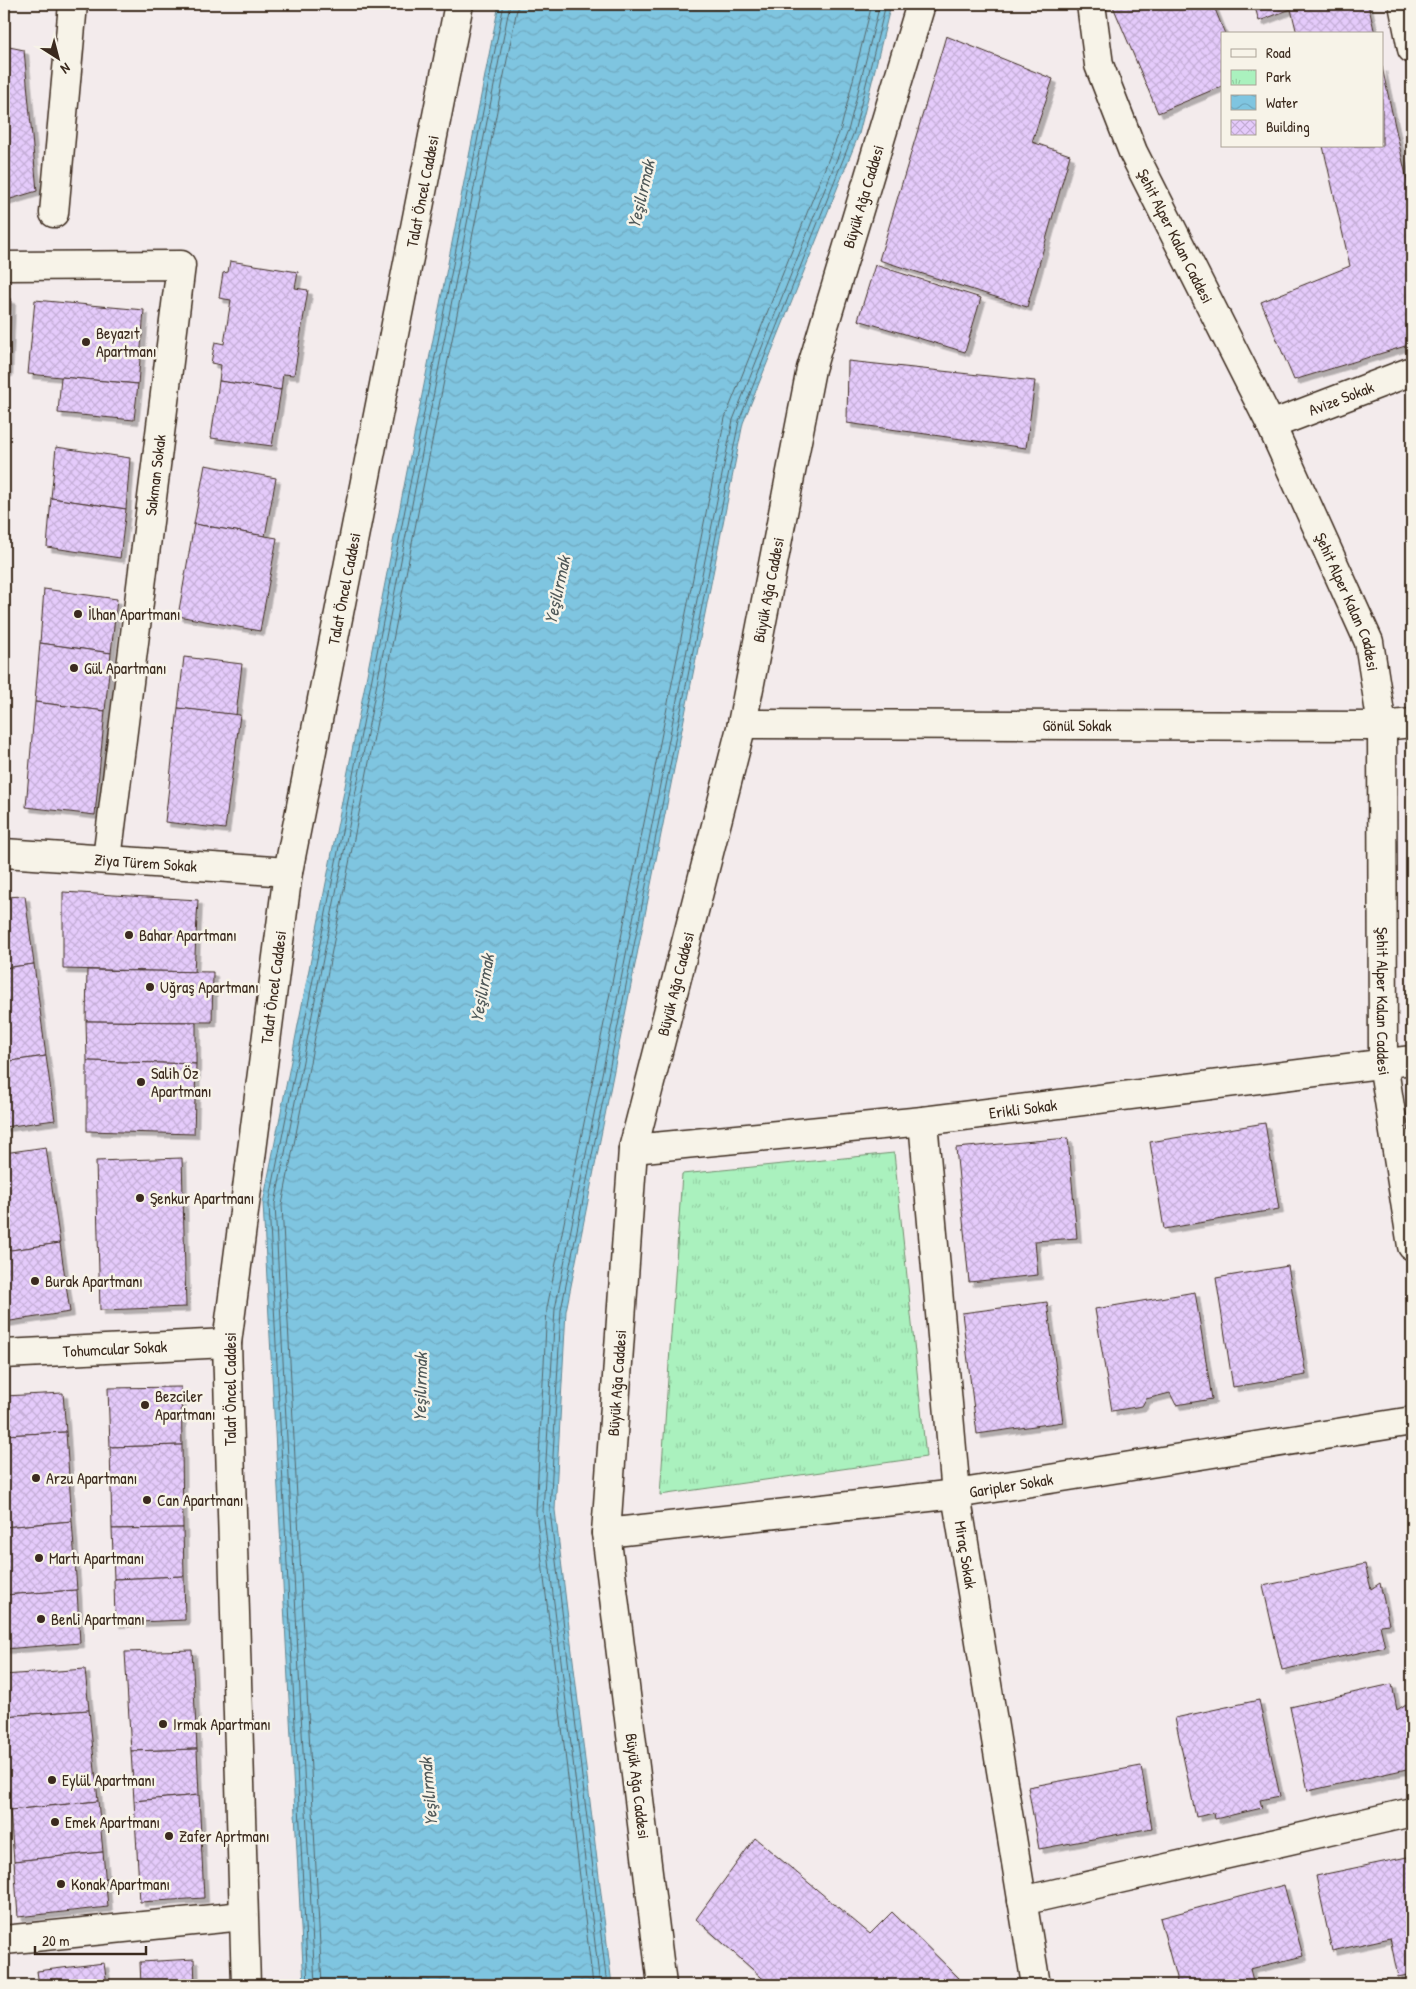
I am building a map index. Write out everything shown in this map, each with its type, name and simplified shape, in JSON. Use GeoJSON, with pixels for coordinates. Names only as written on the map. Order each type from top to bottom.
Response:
{"type":"FeatureCollection","features":[{"type":"Feature","properties":{"kind":"street"},"geometry":{"type":"LineString","coordinates":[[54,213],[73,4]]}},
{"type":"Feature","properties":{"kind":"street","name":"Talat Öncel Caddesi"},"geometry":{"type":"LineString","coordinates":[[246,1985],[227,1343],[288,872],[459,4]]}},
{"type":"Feature","properties":{"kind":"street","name":"Büyük Ağa Caddesi"},"geometry":{"type":"LineString","coordinates":[[662,1985],[606,1533],[633,1149],[742,724],[810,369],[921,4]]}},
{"type":"Feature","properties":{"kind":"street","name":"Şehit Alper Kalan Caddesi"},"geometry":{"type":"LineString","coordinates":[[1091,4],[1099,65],[1133,152],[1271,425],[1369,642],[1382,726],[1383,1063],[1412,1246]]}},
{"type":"Feature","properties":{"kind":"street"},"geometry":{"type":"LineString","coordinates":[[1403,4],[1412,49]]}},
{"type":"Feature","properties":{"kind":"street","name":"Sakman Sokak"},"geometry":{"type":"LineString","coordinates":[[4,266],[181,265],[106,859]]}},
{"type":"Feature","properties":{"kind":"street","name":"Avize Sokak"},"geometry":{"type":"LineString","coordinates":[[1271,425],[1412,371]]}},
{"type":"Feature","properties":{"kind":"street","name":"Gönül Sokak"},"geometry":{"type":"LineString","coordinates":[[742,724],[1382,726],[1412,723]]}},
{"type":"Feature","properties":{"kind":"street","name":"Ziya Türem Sokak"},"geometry":{"type":"LineString","coordinates":[[4,852],[288,872]]}},
{"type":"Feature","properties":{"kind":"street","name":"Erikli Sokak"},"geometry":{"type":"LineString","coordinates":[[633,1149],[923,1120],[1412,1060]]}},
{"type":"Feature","properties":{"kind":"street","name":"Miraç Sokak"},"geometry":{"type":"LineString","coordinates":[[923,1120],[956,1494],[1036,1985]]}},
{"type":"Feature","properties":{"kind":"street","name":"Tohumcular Sokak"},"geometry":{"type":"LineString","coordinates":[[4,1354],[227,1343]]}},
{"type":"Feature","properties":{"kind":"street","name":"Garipler Sokak"},"geometry":{"type":"LineString","coordinates":[[606,1533],[956,1494],[1412,1421]]}},
{"type":"Feature","properties":{"kind":"street"},"geometry":{"type":"LineString","coordinates":[[1022,1901],[1412,1812]]}},
{"type":"Feature","properties":{"kind":"street"},"geometry":{"type":"LineString","coordinates":[[4,1940],[243,1916]]}},
{"type":"Feature","properties":{"kind":"green space"},"geometry":{"type":"Polygon","coordinates":[[[894,1153],[926,1457],[660,1495],[682,1174],[894,1153]]]}},
{"type":"Feature","properties":{"kind":"water","name":"Yeşilırmak"},"geometry":{"type":"Polygon","coordinates":[[[499,4],[891,4],[859,134],[743,423],[566,1311],[555,1510],[612,1985],[304,1985],[263,1203],[499,4]]]}},
{"type":"Feature","properties":{"kind":"building"},"geometry":{"type":"Polygon","coordinates":[[[1112,4],[1213,4],[1224,32],[1221,32],[1221,86],[1158,113],[1112,4]]]}},
{"type":"Feature","properties":{"kind":"building"},"geometry":{"type":"Polygon","coordinates":[[[1254,4],[1368,4],[1375,32],[1297,32],[1291,9],[1259,21],[1254,4]]]}},
{"type":"Feature","properties":{"kind":"building"},"geometry":{"type":"Polygon","coordinates":[[[946,36],[1053,79],[1032,142],[1070,155],[1027,307],[879,260],[946,36]]]}},
{"type":"Feature","properties":{"kind":"building"},"geometry":{"type":"Polygon","coordinates":[[[4,46],[24,50],[37,191],[4,201],[4,46]]]}},
{"type":"Feature","properties":{"kind":"building"},"geometry":{"type":"Polygon","coordinates":[[[1384,76],[1412,203],[1412,344],[1294,380],[1261,302],[1350,266],[1323,148],[1384,148],[1384,76]]]}},
{"type":"Feature","properties":{"kind":"building"},"geometry":{"type":"Polygon","coordinates":[[[230,261],[298,272],[295,288],[308,290],[294,375],[283,374],[281,390],[219,381],[221,365],[211,363],[215,342],[224,344],[231,300],[219,298],[223,273],[228,272],[230,261]]]}},
{"type":"Feature","properties":{"kind":"building"},"geometry":{"type":"Polygon","coordinates":[[[875,265],[981,298],[965,352],[858,320],[875,265]]]}},
{"type":"Feature","properties":{"kind":"building"},"geometry":{"type":"Polygon","coordinates":[[[4,299],[11,299],[8,372],[4,372],[4,299]]]}},
{"type":"Feature","properties":{"kind":"building","name":"Beyazıt Apartmanı"},"geometry":{"type":"Polygon","coordinates":[[[35,300],[144,310],[138,384],[28,374],[35,300]]]}},
{"type":"Feature","properties":{"kind":"building"},"geometry":{"type":"Polygon","coordinates":[[[848,361],[1035,381],[1026,448],[847,423],[848,361]]]}},
{"type":"Feature","properties":{"kind":"building"},"geometry":{"type":"Polygon","coordinates":[[[61,377],[138,384],[134,420],[58,413],[61,377]]]}},
{"type":"Feature","properties":{"kind":"building"},"geometry":{"type":"Polygon","coordinates":[[[219,381],[281,390],[272,446],[211,438],[219,381]]]}},
{"type":"Feature","properties":{"kind":"building"},"geometry":{"type":"Polygon","coordinates":[[[56,447],[130,458],[126,509],[51,498],[56,447]]]}},
{"type":"Feature","properties":{"kind":"building"},"geometry":{"type":"Polygon","coordinates":[[[205,465],[276,478],[265,536],[194,524],[205,465]]]}},
{"type":"Feature","properties":{"kind":"building"},"geometry":{"type":"Polygon","coordinates":[[[51,498],[126,509],[120,558],[47,547],[51,498]]]}},
{"type":"Feature","properties":{"kind":"building"},"geometry":{"type":"Polygon","coordinates":[[[194,524],[277,538],[260,631],[178,616],[194,524]]]}},
{"type":"Feature","properties":{"kind":"building","name":"İlhan Apartmanı"},"geometry":{"type":"Polygon","coordinates":[[[44,589],[117,599],[111,653],[40,643],[44,589]]]}},
{"type":"Feature","properties":{"kind":"building","name":"Gül Apartmanı"},"geometry":{"type":"Polygon","coordinates":[[[40,643],[111,653],[105,711],[35,702],[40,643]]]}},
{"type":"Feature","properties":{"kind":"building"},"geometry":{"type":"Polygon","coordinates":[[[184,657],[242,664],[236,715],[178,708],[184,657]]]}},
{"type":"Feature","properties":{"kind":"building"},"geometry":{"type":"Polygon","coordinates":[[[35,702],[105,711],[95,815],[26,807],[35,702]]]}},
{"type":"Feature","properties":{"kind":"building"},"geometry":{"type":"Polygon","coordinates":[[[178,708],[240,715],[225,829],[165,822],[178,708]]]}},
{"type":"Feature","properties":{"kind":"building","name":"Bahar Apartmanı"},"geometry":{"type":"Polygon","coordinates":[[[63,892],[198,900],[194,972],[63,969],[63,892]]]}},
{"type":"Feature","properties":{"kind":"building"},"geometry":{"type":"Polygon","coordinates":[[[25,896],[34,964],[4,968],[4,897],[25,896]]]}},
{"type":"Feature","properties":{"kind":"building"},"geometry":{"type":"Polygon","coordinates":[[[34,964],[46,1056],[4,1062],[4,968],[34,964]]]}},
{"type":"Feature","properties":{"kind":"building","name":"Uğraş Apartmanı"},"geometry":{"type":"Polygon","coordinates":[[[87,970],[213,972],[212,1022],[86,1021],[87,970]]]}},
{"type":"Feature","properties":{"kind":"building"},"geometry":{"type":"Polygon","coordinates":[[[86,1021],[196,1022],[196,1064],[87,1061],[86,1021]]]}},
{"type":"Feature","properties":{"kind":"building"},"geometry":{"type":"Polygon","coordinates":[[[46,1056],[55,1120],[4,1127],[4,1062],[46,1056]]]}},
{"type":"Feature","properties":{"kind":"building","name":"Salih Öz Apartmanı"},"geometry":{"type":"Polygon","coordinates":[[[87,1061],[196,1064],[194,1134],[87,1131],[87,1061]]]}},
{"type":"Feature","properties":{"kind":"building"},"geometry":{"type":"Polygon","coordinates":[[[1265,1123],[1279,1209],[1164,1229],[1150,1142],[1265,1123]]]}},
{"type":"Feature","properties":{"kind":"building"},"geometry":{"type":"Polygon","coordinates":[[[1068,1138],[1077,1238],[1035,1241],[1038,1275],[969,1282],[956,1148],[1068,1138]]]}},
{"type":"Feature","properties":{"kind":"building"},"geometry":{"type":"Polygon","coordinates":[[[46,1147],[60,1243],[4,1251],[4,1153],[46,1147]]]}},
{"type":"Feature","properties":{"kind":"building","name":"Şenkur Apartmanı"},"geometry":{"type":"Polygon","coordinates":[[[182,1158],[186,1307],[100,1310],[96,1161],[182,1158]]]}},
{"type":"Feature","properties":{"kind":"building","name":"Burak Apartmanı"},"geometry":{"type":"Polygon","coordinates":[[[60,1243],[70,1312],[4,1322],[4,1251],[60,1243]]]}},
{"type":"Feature","properties":{"kind":"building"},"geometry":{"type":"Polygon","coordinates":[[[1288,1266],[1306,1375],[1233,1387],[1216,1278],[1288,1266]]]}},
{"type":"Feature","properties":{"kind":"building"},"geometry":{"type":"Polygon","coordinates":[[[1195,1292],[1212,1399],[1176,1405],[1170,1393],[1146,1399],[1142,1406],[1112,1411],[1095,1309],[1195,1292]]]}},
{"type":"Feature","properties":{"kind":"building"},"geometry":{"type":"Polygon","coordinates":[[[1047,1302],[1063,1422],[977,1434],[962,1313],[1047,1302]]]}},
{"type":"Feature","properties":{"kind":"building","name":"Bezciler Apartmanı"},"geometry":{"type":"Polygon","coordinates":[[[181,1387],[182,1445],[110,1447],[108,1388],[181,1387]]]}},
{"type":"Feature","properties":{"kind":"building"},"geometry":{"type":"Polygon","coordinates":[[[63,1393],[66,1432],[4,1435],[4,1396],[63,1393]]]}},
{"type":"Feature","properties":{"kind":"building","name":"Arzu Apartmanı"},"geometry":{"type":"Polygon","coordinates":[[[66,1432],[72,1521],[4,1527],[4,1435],[66,1432]]]}},
{"type":"Feature","properties":{"kind":"building","name":"Can Apartmanı"},"geometry":{"type":"Polygon","coordinates":[[[182,1445],[183,1528],[112,1529],[110,1447],[182,1445]]]}},
{"type":"Feature","properties":{"kind":"building","name":"Martı Apartmanı"},"geometry":{"type":"Polygon","coordinates":[[[72,1521],[77,1590],[4,1595],[4,1527],[72,1521]]]}},
{"type":"Feature","properties":{"kind":"building"},"geometry":{"type":"Polygon","coordinates":[[[183,1528],[184,1576],[114,1579],[112,1529],[183,1528]]]}},
{"type":"Feature","properties":{"kind":"building"},"geometry":{"type":"Polygon","coordinates":[[[1365,1564],[1371,1589],[1380,1583],[1389,1624],[1380,1625],[1385,1647],[1282,1670],[1263,1586],[1365,1564]]]}},
{"type":"Feature","properties":{"kind":"building"},"geometry":{"type":"Polygon","coordinates":[[[184,1576],[185,1620],[115,1623],[114,1579],[184,1576]]]}},
{"type":"Feature","properties":{"kind":"building","name":"Benli Apartmanı"},"geometry":{"type":"Polygon","coordinates":[[[77,1590],[80,1643],[4,1649],[4,1595],[77,1590]]]}},
{"type":"Feature","properties":{"kind":"building","name":"Irmak Apartmanı"},"geometry":{"type":"Polygon","coordinates":[[[192,1650],[197,1749],[131,1751],[125,1652],[192,1650]]]}},
{"type":"Feature","properties":{"kind":"building"},"geometry":{"type":"Polygon","coordinates":[[[85,1669],[89,1710],[4,1716],[4,1675],[85,1669]]]}},
{"type":"Feature","properties":{"kind":"building"},"geometry":{"type":"Polygon","coordinates":[[[1392,1684],[1397,1710],[1406,1704],[1412,1731],[1412,1746],[1406,1747],[1411,1768],[1308,1791],[1290,1707],[1392,1684]]]}},
{"type":"Feature","properties":{"kind":"building"},"geometry":{"type":"Polygon","coordinates":[[[1259,1700],[1280,1796],[1260,1800],[1262,1808],[1215,1819],[1214,1813],[1196,1817],[1175,1718],[1259,1700]]]}},
{"type":"Feature","properties":{"kind":"building","name":"Eylül Apartmanı"},"geometry":{"type":"Polygon","coordinates":[[[89,1710],[98,1801],[10,1810],[4,1716],[89,1710]]]}},
{"type":"Feature","properties":{"kind":"building"},"geometry":{"type":"Polygon","coordinates":[[[197,1749],[199,1795],[134,1801],[131,1751],[197,1749]]]}},
{"type":"Feature","properties":{"kind":"building"},"geometry":{"type":"Polygon","coordinates":[[[1141,1766],[1152,1828],[1039,1849],[1028,1787],[1141,1766]]]}},
{"type":"Feature","properties":{"kind":"building","name":"Zafer Aprtmanı"},"geometry":{"type":"Polygon","coordinates":[[[199,1795],[204,1898],[140,1902],[134,1801],[199,1795]]]}},
{"type":"Feature","properties":{"kind":"building","name":"Emek Apartmanı"},"geometry":{"type":"Polygon","coordinates":[[[98,1801],[103,1852],[14,1861],[10,1810],[98,1801]]]}},
{"type":"Feature","properties":{"kind":"building"},"geometry":{"type":"Polygon","coordinates":[[[755,1838],[870,1934],[892,1912],[959,1978],[952,1985],[770,1985],[696,1919],[755,1838]]]}},
{"type":"Feature","properties":{"kind":"building","name":"Konak Apartmanı"},"geometry":{"type":"Polygon","coordinates":[[[103,1852],[108,1907],[18,1917],[14,1861],[103,1852]]]}},
{"type":"Feature","properties":{"kind":"building"},"geometry":{"type":"Polygon","coordinates":[[[1412,1856],[1412,1974],[1398,1977],[1390,1938],[1332,1951],[1316,1876],[1412,1856]]]}},
{"type":"Feature","properties":{"kind":"building"},"geometry":{"type":"Polygon","coordinates":[[[1284,1885],[1303,1956],[1250,1969],[1254,1985],[1178,1985],[1160,1918],[1284,1885]]]}},
{"type":"Feature","properties":{"kind":"building"},"geometry":{"type":"Polygon","coordinates":[[[194,1959],[195,1985],[141,1985],[140,1962],[194,1959]]]}},
{"type":"Feature","properties":{"kind":"building"},"geometry":{"type":"Polygon","coordinates":[[[104,1963],[107,1985],[39,1985],[37,1971],[104,1963]]]}},
{"type":"Feature","properties":{"kind":"place","name":"Beyazıt Apartmanı"},"geometry":{"type":"Point","coordinates":[86,342]}},
{"type":"Feature","properties":{"kind":"place","name":"İlhan Apartmanı"},"geometry":{"type":"Point","coordinates":[78,614]}},
{"type":"Feature","properties":{"kind":"place","name":"Gül Apartmanı"},"geometry":{"type":"Point","coordinates":[74,668]}},
{"type":"Feature","properties":{"kind":"place","name":"Bahar Apartmanı"},"geometry":{"type":"Point","coordinates":[129,935]}},
{"type":"Feature","properties":{"kind":"place","name":"Uğraş Apartmanı"},"geometry":{"type":"Point","coordinates":[150,987]}},
{"type":"Feature","properties":{"kind":"place","name":"Salih Öz Apartmanı"},"geometry":{"type":"Point","coordinates":[141,1082]}},
{"type":"Feature","properties":{"kind":"place","name":"Şenkur Apartmanı"},"geometry":{"type":"Point","coordinates":[140,1198]}},
{"type":"Feature","properties":{"kind":"place","name":"Burak Apartmanı"},"geometry":{"type":"Point","coordinates":[35,1281]}},
{"type":"Feature","properties":{"kind":"place","name":"Bezciler Apartmanı"},"geometry":{"type":"Point","coordinates":[145,1405]}},
{"type":"Feature","properties":{"kind":"place","name":"Arzu Apartmanı"},"geometry":{"type":"Point","coordinates":[36,1478]}},
{"type":"Feature","properties":{"kind":"place","name":"Can Apartmanı"},"geometry":{"type":"Point","coordinates":[147,1500]}},
{"type":"Feature","properties":{"kind":"place","name":"Martı Apartmanı"},"geometry":{"type":"Point","coordinates":[39,1558]}},
{"type":"Feature","properties":{"kind":"place","name":"Benli Apartmanı"},"geometry":{"type":"Point","coordinates":[41,1619]}},
{"type":"Feature","properties":{"kind":"place","name":"Irmak Apartmanı"},"geometry":{"type":"Point","coordinates":[163,1724]}},
{"type":"Feature","properties":{"kind":"place","name":"Eylül Apartmanı"},"geometry":{"type":"Point","coordinates":[52,1780]}},
{"type":"Feature","properties":{"kind":"place","name":"Emek Apartmanı"},"geometry":{"type":"Point","coordinates":[55,1822]}},
{"type":"Feature","properties":{"kind":"place","name":"Zafer Aprtmanı"},"geometry":{"type":"Point","coordinates":[169,1836]}},
{"type":"Feature","properties":{"kind":"place","name":"Konak Apartmanı"},"geometry":{"type":"Point","coordinates":[61,1884]}}]}
